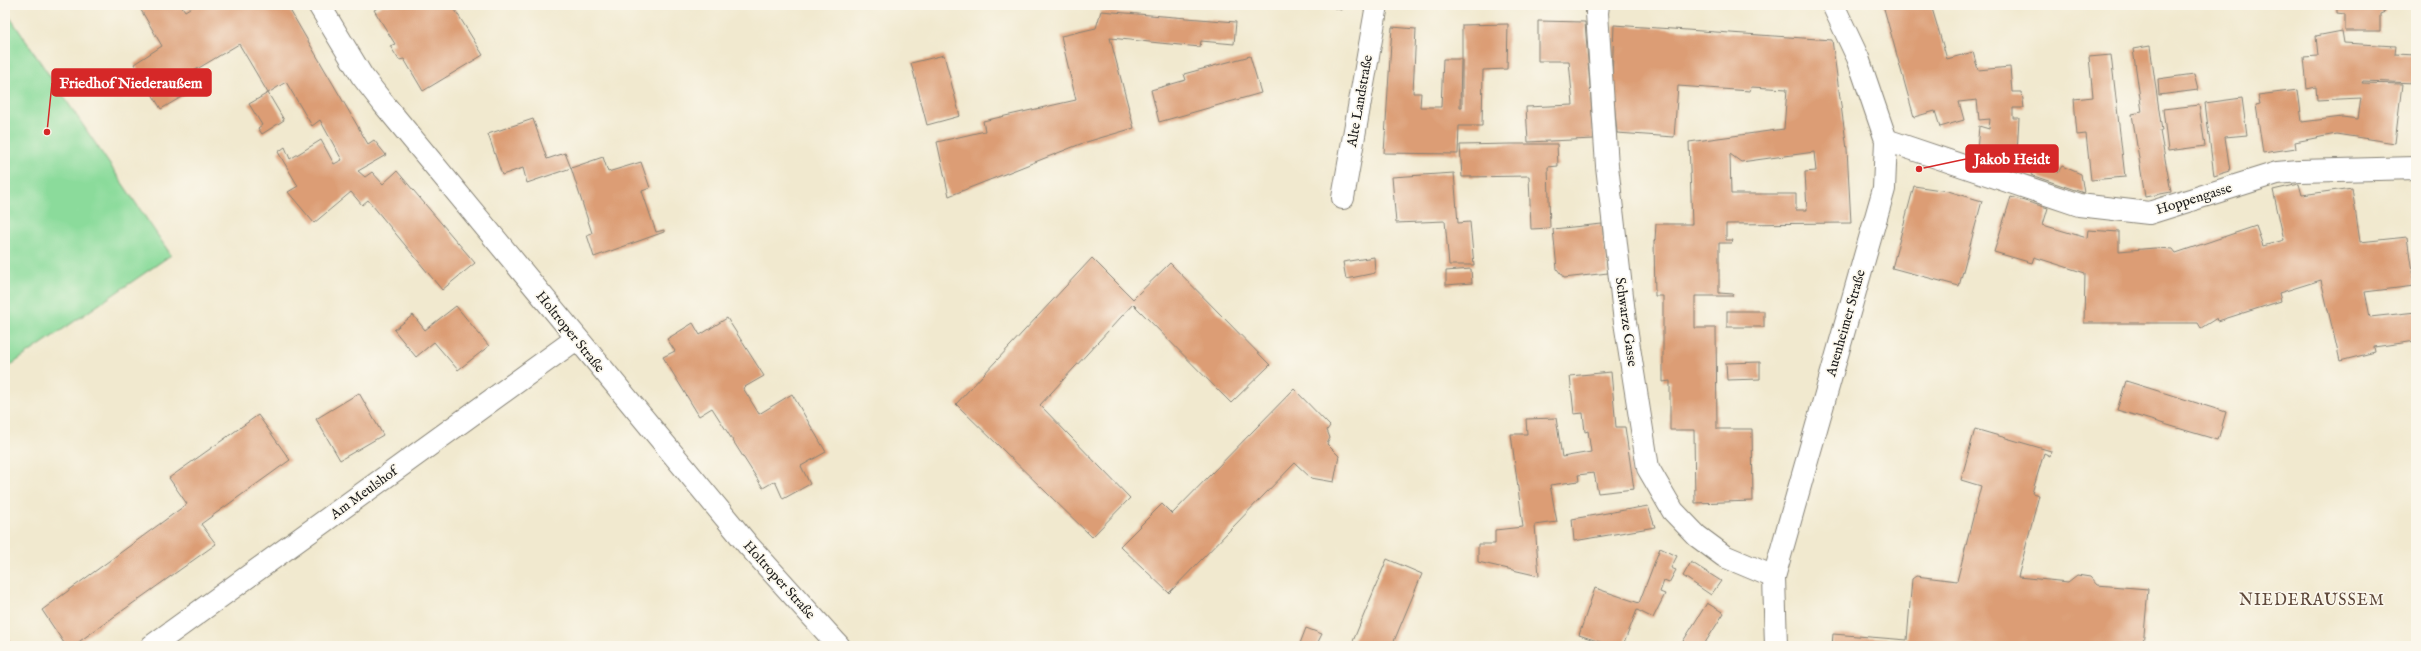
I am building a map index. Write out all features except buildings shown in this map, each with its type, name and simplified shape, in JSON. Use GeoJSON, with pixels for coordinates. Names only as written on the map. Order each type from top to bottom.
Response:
{"type":"FeatureCollection","features":[{"type":"Feature","properties":{"kind":"street","name":"Holtroper Straße"},"geometry":{"type":"LineString","coordinates":[[319,5],[362,76],[576,339],[748,545],[839,646]]}},
{"type":"Feature","properties":{"kind":"street","name":"Alte Landstraße"},"geometry":{"type":"LineString","coordinates":[[1343,198],[1377,5]]}},
{"type":"Feature","properties":{"kind":"street","name":"Schwarze Gasse"},"geometry":{"type":"LineString","coordinates":[[1598,5],[1597,13],[1607,166],[1625,322],[1648,468],[1673,511],[1697,536],[1724,556],[1774,577]]}},
{"type":"Feature","properties":{"kind":"street","name":"Auenheimer Straße"},"geometry":{"type":"LineString","coordinates":[[1776,646],[1774,577],[1884,189],[1886,140],[1858,58],[1833,5]]}},
{"type":"Feature","properties":{"kind":"street","name":"Hoppengasse"},"geometry":{"type":"LineString","coordinates":[[1886,140],[2079,205],[2149,213],[2277,173],[2299,171],[2416,168]]}},
{"type":"Feature","properties":{"kind":"street","name":"Am Meulshof"},"geometry":{"type":"LineString","coordinates":[[152,646],[576,339]]}},
{"type":"Feature","properties":{"kind":"green space"},"geometry":{"type":"Polygon","coordinates":[[[5,10],[171,255],[5,369],[5,10]]]}},
{"type":"Feature","properties":{"kind":"place","name":"Friedhof Niederaußem"},"geometry":{"type":"Point","coordinates":[47,132]}},
{"type":"Feature","properties":{"kind":"place","name":"Jakob Heidt"},"geometry":{"type":"Point","coordinates":[1919,169]}},
{"type":"Feature","properties":{"kind":"district","name":"NIEDERAUSSEM"},"geometry":{"type":"Point","coordinates":[2312,601]}}]}
